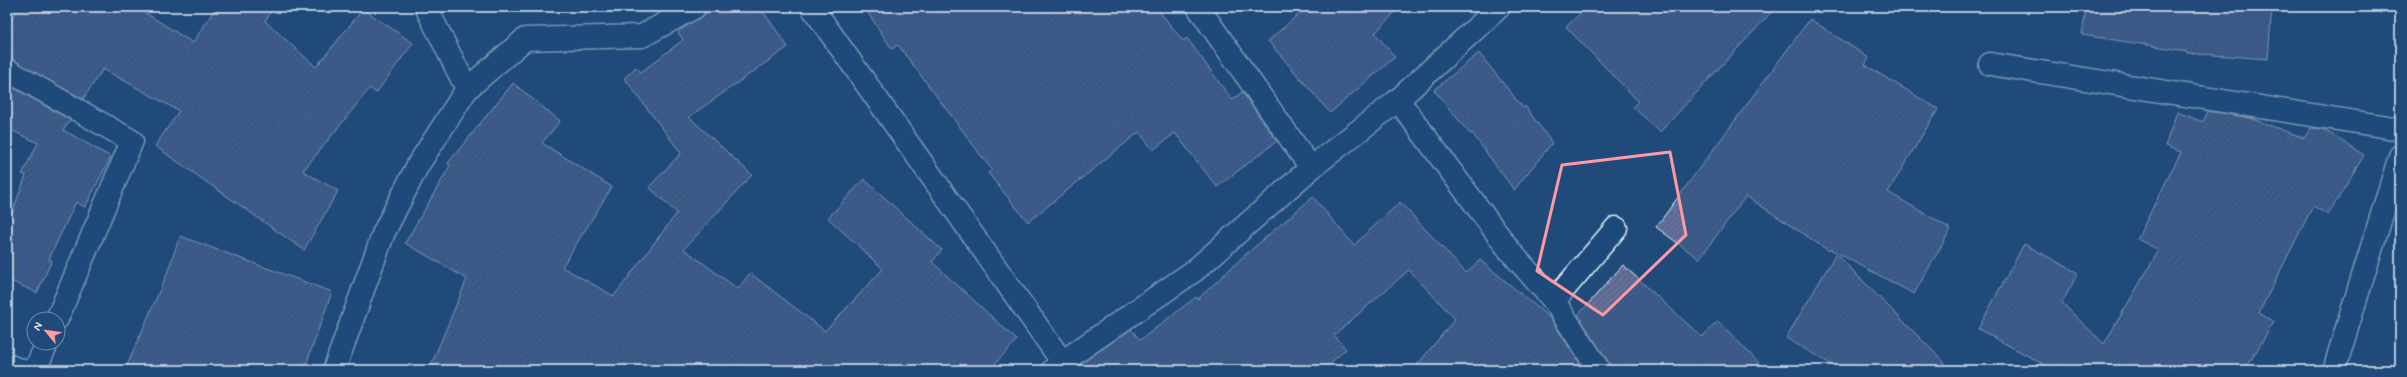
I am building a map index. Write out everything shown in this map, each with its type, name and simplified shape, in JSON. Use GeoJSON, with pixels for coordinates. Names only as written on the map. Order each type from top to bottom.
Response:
{"type":"FeatureCollection","features":[{"type":"Feature","properties":{"kind":"street"},"geometry":{"type":"LineString","coordinates":[[426,7],[467,89]]}},
{"type":"Feature","properties":{"kind":"street"},"geometry":{"type":"LineString","coordinates":[[334,370],[384,232],[418,165],[467,89],[525,39],[642,36],[695,7]]}},
{"type":"Feature","properties":{"kind":"street"},"geometry":{"type":"LineString","coordinates":[[812,7],[1061,367],[1194,271],[1311,168],[1398,100],[1499,7]]}},
{"type":"Feature","properties":{"kind":"street"},"geometry":{"type":"LineString","coordinates":[[1198,7],[1311,168]]}},
{"type":"Feature","properties":{"kind":"street"},"geometry":{"type":"LineString","coordinates":[[1990,64],[2400,129]]}},
{"type":"Feature","properties":{"kind":"street"},"geometry":{"type":"LineString","coordinates":[[7,70],[132,141],[60,311]]}},
{"type":"Feature","properties":{"kind":"street"},"geometry":{"type":"LineString","coordinates":[[1398,100],[1510,252],[1554,301],[1599,370]]}},
{"type":"Feature","properties":{"kind":"street"},"geometry":{"type":"LineString","coordinates":[[2334,370],[2400,156]]}},
{"type":"Feature","properties":{"kind":"street"},"geometry":{"type":"LineString","coordinates":[[1554,301],[1616,228]]}},
{"type":"Feature","properties":{"kind":"street"},"geometry":{"type":"LineString","coordinates":[[35,370],[43,351]]}},
{"type":"Feature","properties":{"kind":"street"},"geometry":{"type":"LineString","coordinates":[[7,365],[21,370]]}},
{"type":"Feature","properties":{"kind":"highlighted area"},"geometry":{"type":"Polygon","coordinates":[[[1670,152],[1686,235],[1603,315],[1537,271],[1562,165],[1670,152]]]}},
{"type":"Feature","properties":{"kind":"building"},"geometry":{"type":"Polygon","coordinates":[[[19,7],[136,7],[193,43],[216,7],[274,7],[265,21],[316,67],[363,9],[413,43],[376,93],[370,88],[303,171],[338,191],[304,250],[155,146],[179,111],[103,69],[83,99],[7,58],[7,26],[19,7]]]}},
{"type":"Feature","properties":{"kind":"building"},"geometry":{"type":"Polygon","coordinates":[[[714,7],[760,7],[788,47],[689,117],[752,175],[684,249],[738,289],[750,273],[825,331],[883,269],[828,218],[864,179],[942,250],[932,262],[1017,340],[989,370],[429,370],[467,279],[405,243],[450,166],[448,163],[513,83],[560,121],[542,143],[612,187],[562,267],[614,296],[677,213],[649,187],[681,153],[624,78],[636,67],[641,72],[683,40],[678,32],[714,7]]]}},
{"type":"Feature","properties":{"kind":"building"},"geometry":{"type":"Polygon","coordinates":[[[864,7],[1156,7],[1183,41],[1187,38],[1232,100],[1242,92],[1277,141],[1217,187],[1175,133],[1153,150],[1139,132],[1028,222],[988,173],[992,170],[898,45],[892,49],[864,7]]]}},
{"type":"Feature","properties":{"kind":"building"},"geometry":{"type":"Polygon","coordinates":[[[1307,7],[1400,7],[1375,33],[1395,57],[1330,113],[1268,41],[1307,7]]]}},
{"type":"Feature","properties":{"kind":"building"},"geometry":{"type":"Polygon","coordinates":[[[1587,7],[1776,7],[1660,132],[1633,107],[1638,101],[1566,27],[1587,7]]]}},
{"type":"Feature","properties":{"kind":"building"},"geometry":{"type":"Polygon","coordinates":[[[2086,7],[2272,7],[2268,59],[2187,53],[2187,51],[2082,35],[2086,7]]]}},
{"type":"Feature","properties":{"kind":"building"},"geometry":{"type":"Polygon","coordinates":[[[1810,19],[1869,58],[1865,65],[1938,109],[1888,192],[1951,229],[1914,294],[1830,249],[1829,251],[1746,196],[1699,259],[1656,227],[1810,19]]]}},
{"type":"Feature","properties":{"kind":"building"},"geometry":{"type":"Polygon","coordinates":[[[1479,53],[1523,108],[1525,106],[1552,143],[1514,190],[1472,133],[1470,134],[1434,90],[1479,53]]]}},
{"type":"Feature","properties":{"kind":"building"},"geometry":{"type":"Polygon","coordinates":[[[7,84],[70,120],[63,130],[111,157],[85,207],[76,202],[49,259],[52,260],[37,293],[7,279],[7,227],[26,175],[22,174],[38,143],[7,128],[7,84]]]}},
{"type":"Feature","properties":{"kind":"building"},"geometry":{"type":"Polygon","coordinates":[[[2208,111],[2250,118],[2304,138],[2311,128],[2323,129],[2364,155],[2328,215],[2313,206],[2259,313],[2274,322],[2245,370],[2054,370],[1978,329],[2024,244],[2078,273],[2062,303],[2104,344],[2159,250],[2137,239],[2181,152],[2165,146],[2177,112],[2203,122],[2208,111]]]}},
{"type":"Feature","properties":{"kind":"building"},"geometry":{"type":"Polygon","coordinates":[[[1313,197],[1354,245],[1400,202],[1466,273],[1480,260],[1550,318],[1584,370],[1413,370],[1455,319],[1409,270],[1334,335],[1346,349],[1323,370],[1080,370],[1079,365],[1131,329],[1140,340],[1196,297],[1198,299],[1245,255],[1313,197]]]}},
{"type":"Feature","properties":{"kind":"building"},"geometry":{"type":"Polygon","coordinates":[[[180,236],[332,292],[304,370],[125,370],[166,276],[180,236]]]}},
{"type":"Feature","properties":{"kind":"building"},"geometry":{"type":"Polygon","coordinates":[[[1836,254],[1952,370],[1841,370],[1786,338],[1836,254]]]}},
{"type":"Feature","properties":{"kind":"building"},"geometry":{"type":"Polygon","coordinates":[[[1623,265],[1702,337],[1718,321],[1766,370],[1611,370],[1609,363],[1578,315],[1623,265]]]}}]}
